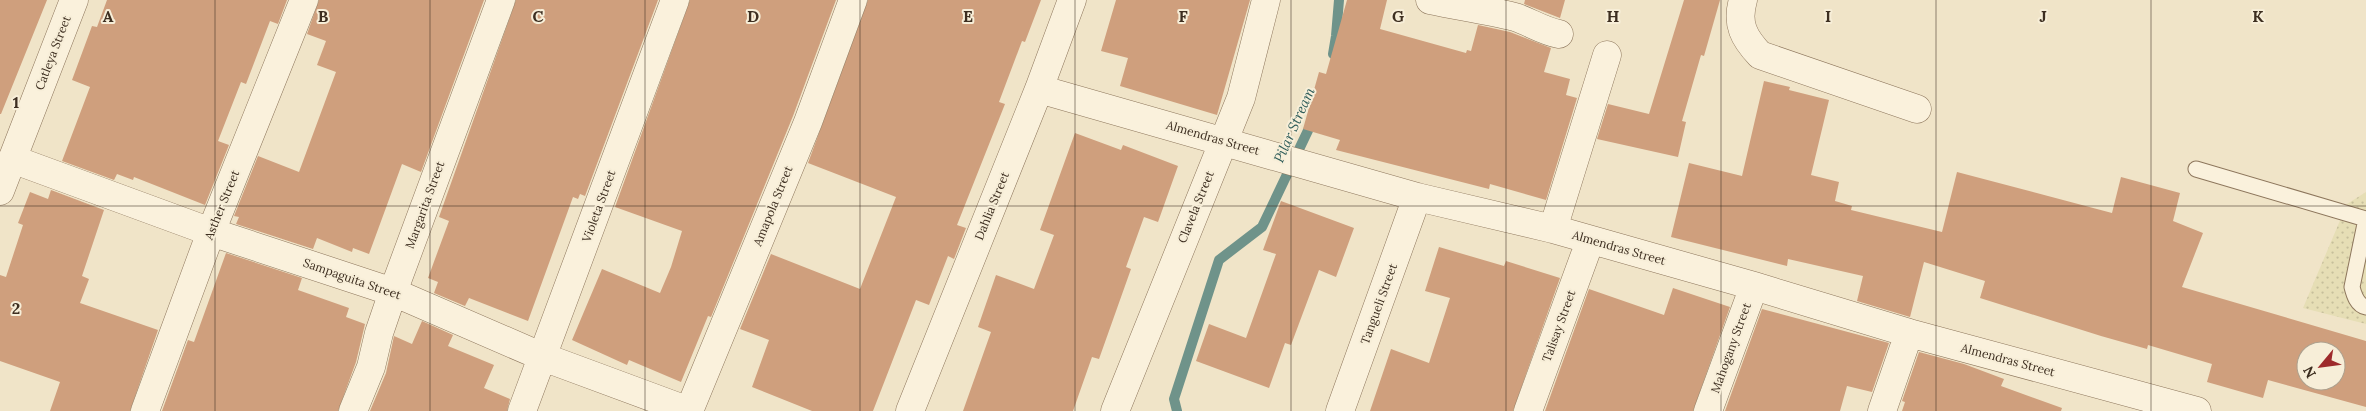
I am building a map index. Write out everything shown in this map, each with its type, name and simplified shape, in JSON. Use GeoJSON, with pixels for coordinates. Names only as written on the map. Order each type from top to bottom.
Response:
{"type":"FeatureCollection","features":[{"type":"Feature","properties":{"kind":"street","name":"Catleya Street"},"geometry":{"type":"LineString","coordinates":[[0,191],[74,0]]}},
{"type":"Feature","properties":{"kind":"street","name":"Asther Street"},"geometry":{"type":"LineString","coordinates":[[144,411],[211,232],[304,0]]}},
{"type":"Feature","properties":{"kind":"street","name":"Margarita Street"},"geometry":{"type":"LineString","coordinates":[[353,411],[371,367],[378,333],[501,0]]}},
{"type":"Feature","properties":{"kind":"street","name":"Violeta Street"},"geometry":{"type":"LineString","coordinates":[[522,411],[675,0]]}},
{"type":"Feature","properties":{"kind":"street","name":"Amapola Street"},"geometry":{"type":"LineString","coordinates":[[689,411],[808,122],[853,0]]}},
{"type":"Feature","properties":{"kind":"street","name":"Dahlia Street"},"geometry":{"type":"LineString","coordinates":[[910,411],[1040,89],[1072,0]]}},
{"type":"Feature","properties":{"kind":"street","name":"Clavela Street"},"geometry":{"type":"LineString","coordinates":[[1115,411],[1222,141],[1241,98],[1266,0]]}},
{"type":"Feature","properties":{"kind":"street"},"geometry":{"type":"LineString","coordinates":[[1430,0],[1464,5],[1517,18],[1547,32],[1559,34]]}},
{"type":"Feature","properties":{"kind":"street"},"geometry":{"type":"LineString","coordinates":[[1743,0],[1739,12],[1741,30],[1747,41],[1760,55],[1917,109]]}},
{"type":"Feature","properties":{"kind":"street"},"geometry":{"type":"LineString","coordinates":[[1553,229],[1607,55]]}},
{"type":"Feature","properties":{"kind":"street","name":"Almendras Street"},"geometry":{"type":"LineString","coordinates":[[1040,89],[1417,197],[1553,229],[1754,286],[1909,333],[2197,411]]}},
{"type":"Feature","properties":{"kind":"street","name":"Sampaguita Street"},"geometry":{"type":"LineString","coordinates":[[12,158],[211,232],[393,292],[543,357],[689,411]]}},
{"type":"Feature","properties":{"kind":"street","name":"Tangueli Street"},"geometry":{"type":"LineString","coordinates":[[1340,411],[1417,197]]}},
{"type":"Feature","properties":{"kind":"street","name":"Talisay Street"},"geometry":{"type":"LineString","coordinates":[[1528,411],[1590,241]]}},
{"type":"Feature","properties":{"kind":"street","name":"Mahogany Street"},"geometry":{"type":"LineString","coordinates":[[1708,411],[1754,286]]}},
{"type":"Feature","properties":{"kind":"street"},"geometry":{"type":"LineString","coordinates":[[1882,411],[1909,333]]}},
{"type":"Feature","properties":{"kind":"lane"},"geometry":{"type":"LineString","coordinates":[[2196,169],[2366,219],[2352,286],[2355,297],[2361,306],[2366,308]]}},
{"type":"Feature","properties":{"kind":"shaded area"},"geometry":{"type":"Polygon","coordinates":[[[2366,192],[2366,324],[2303,308],[2347,204],[2366,192]]]}},
{"type":"Feature","properties":{"kind":"building"},"geometry":{"type":"Polygon","coordinates":[[[0,0],[47,0],[1,114],[0,114],[0,0]]]}},
{"type":"Feature","properties":{"kind":"building"},"geometry":{"type":"Polygon","coordinates":[[[107,0],[287,0],[278,24],[270,21],[246,84],[241,82],[218,141],[229,145],[205,205],[134,177],[133,180],[117,174],[114,180],[62,161],[90,87],[72,80],[92,26],[97,27],[107,0]]]}},
{"type":"Feature","properties":{"kind":"building"},"geometry":{"type":"Polygon","coordinates":[[[319,0],[484,0],[421,172],[402,164],[369,254],[353,248],[352,252],[317,238],[313,249],[236,224],[239,217],[234,216],[258,156],[299,172],[336,72],[317,65],[326,41],[307,34],[319,0]]]}},
{"type":"Feature","properties":{"kind":"building"},"geometry":{"type":"Polygon","coordinates":[[[516,0],[658,0],[585,196],[580,194],[578,199],[573,197],[528,321],[469,298],[465,306],[434,293],[438,282],[428,278],[449,221],[439,217],[516,0]]]}},
{"type":"Feature","properties":{"kind":"building"},"geometry":{"type":"Polygon","coordinates":[[[690,0],[836,0],[793,116],[711,317],[708,316],[681,382],[629,360],[627,365],[572,340],[602,269],[660,293],[671,267],[682,231],[615,207],[690,0]]]}},
{"type":"Feature","properties":{"kind":"building"},"geometry":{"type":"Polygon","coordinates":[[[868,0],[1041,0],[1025,42],[1022,41],[999,102],[1005,104],[957,225],[966,228],[954,259],[948,256],[929,305],[916,300],[873,411],[812,411],[752,387],[769,340],[740,329],[771,254],[860,289],[896,197],[808,163],[868,0]]]}},
{"type":"Feature","properties":{"kind":"building"},"geometry":{"type":"Polygon","coordinates":[[[1116,0],[1250,0],[1217,115],[1120,86],[1128,58],[1101,51],[1116,0]]]}},
{"type":"Feature","properties":{"kind":"building"},"geometry":{"type":"Polygon","coordinates":[[[1347,0],[1387,0],[1380,29],[1466,53],[1467,50],[1471,51],[1478,25],[1510,32],[1551,48],[1544,72],[1570,79],[1566,95],[1577,98],[1546,200],[1490,184],[1489,189],[1336,150],[1340,140],[1303,129],[1319,72],[1326,74],[1347,0]]]}},
{"type":"Feature","properties":{"kind":"building"},"geometry":{"type":"Polygon","coordinates":[[[1525,0],[1565,0],[1560,18],[1524,4],[1525,0]]]}},
{"type":"Feature","properties":{"kind":"building"},"geometry":{"type":"Polygon","coordinates":[[[1684,0],[1720,0],[1704,56],[1701,55],[1682,121],[1686,122],[1678,157],[1597,139],[1608,104],[1649,114],[1684,0]]]}},
{"type":"Feature","properties":{"kind":"building"},"geometry":{"type":"Polygon","coordinates":[[[1764,81],[1790,87],[1789,90],[1829,100],[1811,175],[1839,182],[1835,201],[1852,206],[1851,210],[1942,232],[1957,172],[2112,213],[2121,177],[2180,193],[2173,221],[2203,233],[2182,287],[2366,341],[2366,407],[2308,391],[2346,391],[2346,341],[2296,341],[2296,388],[2268,380],[2263,398],[2207,382],[2212,364],[2148,345],[2147,349],[2101,336],[1980,298],[1985,281],[1924,262],[1910,317],[1857,301],[1863,276],[1788,259],[1787,266],[1671,237],[1689,163],[1742,176],[1764,81]]]}},
{"type":"Feature","properties":{"kind":"building"},"geometry":{"type":"Polygon","coordinates":[[[1075,133],[1121,150],[1123,145],[1178,166],[1158,222],[1144,217],[1126,267],[1131,269],[1099,359],[1092,357],[1073,411],[963,411],[991,332],[978,327],[996,275],[1034,289],[1054,235],[1040,230],[1075,133]]]}},
{"type":"Feature","properties":{"kind":"building"},"geometry":{"type":"Polygon","coordinates":[[[51,190],[104,210],[82,276],[89,279],[80,303],[158,330],[130,411],[50,411],[60,382],[0,361],[0,275],[6,277],[23,225],[18,223],[30,192],[48,199],[51,190]]]}},
{"type":"Feature","properties":{"kind":"building"},"geometry":{"type":"Polygon","coordinates":[[[1281,201],[1354,228],[1336,277],[1319,270],[1291,345],[1285,343],[1269,388],[1196,361],[1209,324],[1246,338],[1276,254],[1263,250],[1281,201]]]}},
{"type":"Feature","properties":{"kind":"building"},"geometry":{"type":"Polygon","coordinates":[[[1439,247],[1504,266],[1506,261],[1560,278],[1513,411],[1370,411],[1391,349],[1429,363],[1450,298],[1425,291],[1439,247]]]}},
{"type":"Feature","properties":{"kind":"building"},"geometry":{"type":"Polygon","coordinates":[[[226,253],[302,278],[298,290],[349,308],[346,317],[365,324],[356,362],[338,411],[162,411],[188,340],[194,342],[226,253]]]}},
{"type":"Feature","properties":{"kind":"building"},"geometry":{"type":"Polygon","coordinates":[[[1673,288],[1730,307],[1693,411],[1545,411],[1589,289],[1664,315],[1673,288]]]}},
{"type":"Feature","properties":{"kind":"building"},"geometry":{"type":"Polygon","coordinates":[[[1762,309],[1889,343],[1872,392],[1847,386],[1840,411],[1725,411],[1762,309]]]}},
{"type":"Feature","properties":{"kind":"building"},"geometry":{"type":"Polygon","coordinates":[[[422,321],[453,335],[448,346],[494,365],[484,388],[510,399],[507,411],[370,411],[386,373],[394,336],[412,344],[422,321]]]}},
{"type":"Feature","properties":{"kind":"building"},"geometry":{"type":"Polygon","coordinates":[[[1919,352],[1964,364],[2004,379],[2001,386],[2062,408],[2061,411],[1902,411],[1905,402],[1902,401],[1919,352]]]}},
{"type":"Feature","properties":{"kind":"waterway","name":"Pilar Stream"},"geometry":{"type":"LineString","coordinates":[[1333,54],[1339,0]]}},
{"type":"Feature","properties":{"kind":"waterway"},"geometry":{"type":"LineString","coordinates":[[1177,411],[1174,399],[1219,260],[1262,227],[1313,120]]}}]}
